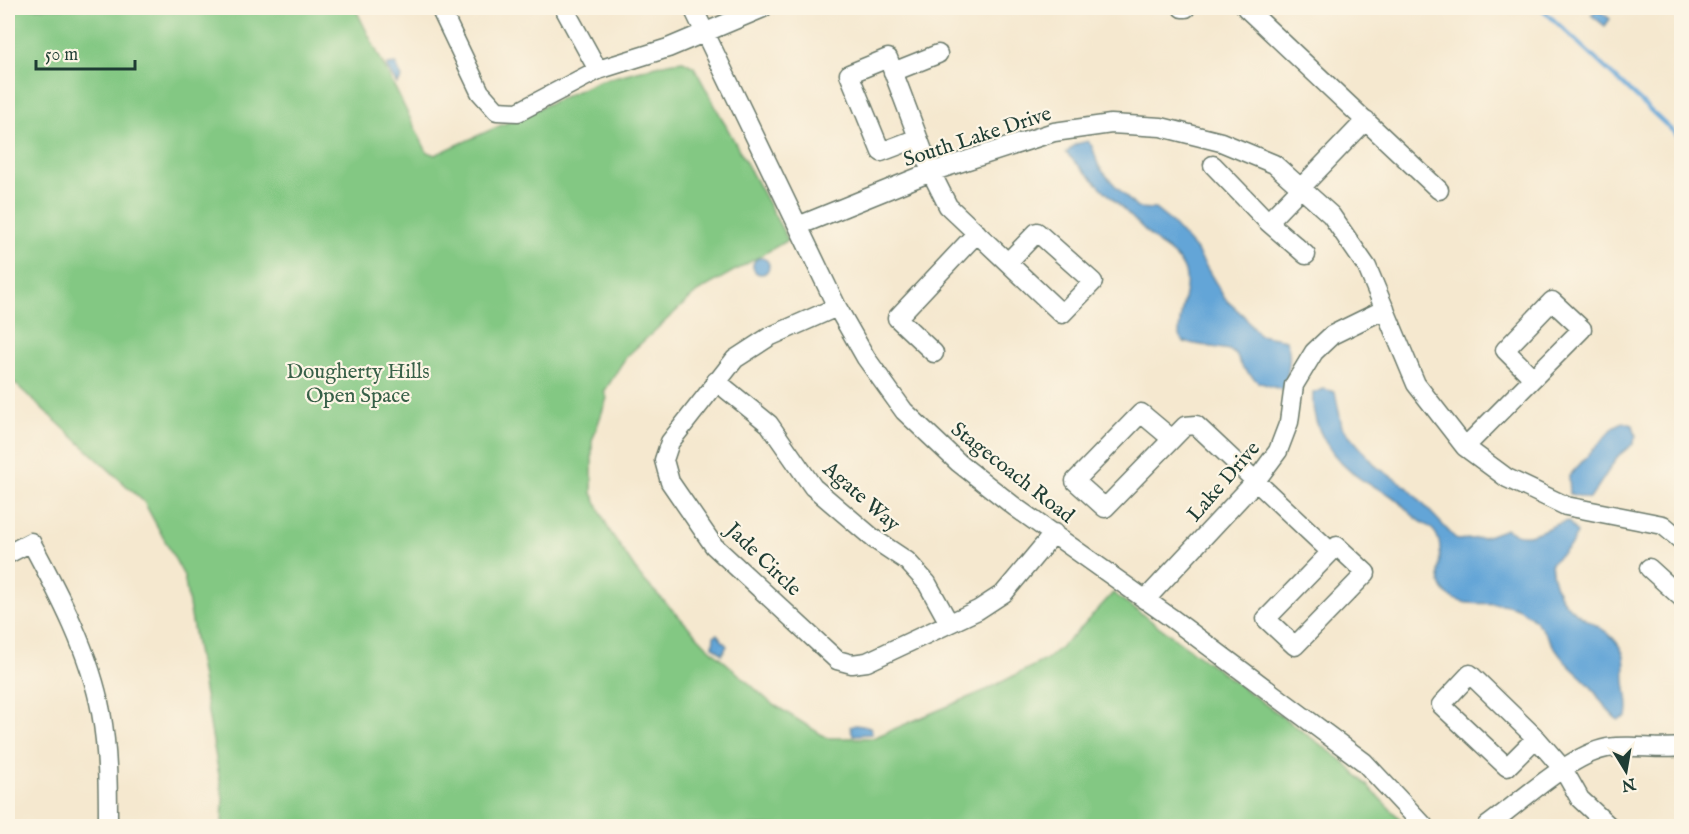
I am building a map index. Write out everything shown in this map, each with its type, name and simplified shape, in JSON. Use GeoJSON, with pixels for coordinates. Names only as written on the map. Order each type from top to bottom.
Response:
{"type":"FeatureCollection","features":[{"type":"Feature","properties":{"kind":"street"},"geometry":{"type":"LineString","coordinates":[[440,8],[480,92],[498,111],[518,112],[598,70],[668,48],[763,8]]}},
{"type":"Feature","properties":{"kind":"street"},"geometry":{"type":"LineString","coordinates":[[564,8],[598,70]]}},
{"type":"Feature","properties":{"kind":"street","name":"Stagecoach Road"},"geometry":{"type":"LineString","coordinates":[[693,8],[703,33],[837,307],[866,358],[904,411],[959,463],[1015,507],[1054,533],[1364,762],[1424,826]]}},
{"type":"Feature","properties":{"kind":"street"},"geometry":{"type":"LineString","coordinates":[[1246,8],[1439,190]]}},
{"type":"Feature","properties":{"kind":"street"},"geometry":{"type":"LineString","coordinates":[[893,72],[938,54]]}},
{"type":"Feature","properties":{"kind":"street"},"geometry":{"type":"LineString","coordinates":[[918,138],[881,152],[849,74],[888,58],[931,172],[948,206],[1062,314],[1094,282],[1037,232],[1008,262]]}},
{"type":"Feature","properties":{"kind":"street"},"geometry":{"type":"LineString","coordinates":[[1268,222],[1366,120]]}},
{"type":"Feature","properties":{"kind":"street","name":"South Lake Drive"},"geometry":{"type":"LineString","coordinates":[[798,226],[931,172],[1054,132],[1111,124],[1161,127],[1221,141],[1274,164],[1331,215],[1367,267],[1416,384],[1465,447],[1507,478],[1566,506],[1663,525],[1682,541]]}},
{"type":"Feature","properties":{"kind":"street"},"geometry":{"type":"LineString","coordinates":[[1213,165],[1268,222],[1306,255]]}},
{"type":"Feature","properties":{"kind":"street"},"geometry":{"type":"LineString","coordinates":[[934,353],[897,318],[977,233]]}},
{"type":"Feature","properties":{"kind":"street","name":"Jade Circle"},"geometry":{"type":"LineString","coordinates":[[837,307],[752,346],[735,359],[670,442],[664,460],[670,482],[714,546],[837,660],[852,664],[867,662],[978,610],[1004,593],[1021,576],[1054,533]]}},
{"type":"Feature","properties":{"kind":"street","name":"Lake Drive"},"geometry":{"type":"LineString","coordinates":[[1145,600],[1255,482],[1278,451],[1289,422],[1294,385],[1314,352],[1332,335],[1385,309]]}},
{"type":"Feature","properties":{"kind":"street"},"geometry":{"type":"LineString","coordinates":[[1465,447],[1533,378]]}},
{"type":"Feature","properties":{"kind":"street","name":"Agate Way"},"geometry":{"type":"LineString","coordinates":[[716,381],[769,424],[813,487],[874,539],[907,561],[927,583],[949,622]]}},
{"type":"Feature","properties":{"kind":"street"},"geometry":{"type":"LineString","coordinates":[[1172,439],[1140,413],[1075,481],[1105,508],[1185,426],[1196,425],[1331,552]]}},
{"type":"Feature","properties":{"kind":"street"},"geometry":{"type":"LineString","coordinates":[[8,554],[31,542],[83,651],[101,710],[108,768],[108,826]]}},
{"type":"Feature","properties":{"kind":"street"},"geometry":{"type":"LineString","coordinates":[[1337,546],[1366,573],[1295,646],[1266,619],[1331,552],[1337,546]]}},
{"type":"Feature","properties":{"kind":"street"},"geometry":{"type":"LineString","coordinates":[[1649,568],[1681,597]]}},
{"type":"Feature","properties":{"kind":"street"},"geometry":{"type":"LineString","coordinates":[[1536,738],[1507,767],[1441,705],[1470,674],[1536,738],[1563,770],[1580,799],[1609,826]]}},
{"type":"Feature","properties":{"kind":"street"},"geometry":{"type":"LineString","coordinates":[[1487,826],[1583,755],[1606,748],[1682,747]]}},
{"type":"Feature","properties":{"kind":"green space","name":"Dougherty Hills Open Space"},"geometry":{"type":"Polygon","coordinates":[[[8,8],[355,8],[427,152],[435,155],[599,81],[668,63],[683,61],[694,67],[788,240],[697,292],[626,357],[604,392],[607,398],[592,441],[592,493],[609,530],[640,576],[706,645],[771,703],[827,738],[873,738],[986,690],[1047,659],[1074,635],[1113,593],[1343,761],[1407,826],[222,826],[223,798],[184,576],[144,502],[8,377],[8,8]]]}},
{"type":"Feature","properties":{"kind":"water"},"geometry":{"type":"Polygon","coordinates":[[[1597,9],[1610,19],[1605,26],[1591,15],[1597,9]]]}},
{"type":"Feature","properties":{"kind":"water"},"geometry":{"type":"Polygon","coordinates":[[[396,64],[402,78],[397,84],[387,68],[388,65],[396,64]]]}},
{"type":"Feature","properties":{"kind":"water"},"geometry":{"type":"Polygon","coordinates":[[[1088,141],[1100,168],[1137,208],[1155,209],[1170,221],[1197,251],[1225,299],[1244,316],[1259,335],[1286,340],[1289,359],[1283,390],[1258,382],[1243,368],[1236,355],[1229,350],[1184,342],[1179,336],[1186,284],[1186,274],[1182,264],[1066,153],[1076,144],[1088,141]]]}},
{"type":"Feature","properties":{"kind":"water"},"geometry":{"type":"Polygon","coordinates":[[[761,258],[767,260],[769,266],[767,272],[761,274],[755,272],[753,266],[755,260],[761,258]]]}},
{"type":"Feature","properties":{"kind":"water"},"geometry":{"type":"Polygon","coordinates":[[[1324,389],[1335,392],[1342,427],[1377,467],[1407,487],[1457,540],[1482,538],[1506,529],[1514,533],[1529,535],[1568,521],[1577,533],[1571,545],[1551,563],[1555,584],[1571,609],[1605,631],[1615,640],[1623,653],[1628,703],[1627,717],[1618,720],[1610,713],[1589,684],[1563,659],[1540,626],[1530,616],[1508,605],[1468,603],[1449,596],[1440,581],[1440,545],[1432,529],[1394,498],[1351,472],[1326,442],[1315,418],[1313,406],[1313,393],[1324,389]]]}},
{"type":"Feature","properties":{"kind":"water"},"geometry":{"type":"Polygon","coordinates":[[[1623,422],[1633,425],[1636,436],[1633,444],[1618,456],[1590,499],[1570,494],[1569,476],[1615,426],[1623,422]]]}},
{"type":"Feature","properties":{"kind":"water"},"geometry":{"type":"Polygon","coordinates":[[[717,634],[727,646],[722,654],[713,646],[714,636],[717,634]]]}},
{"type":"Feature","properties":{"kind":"water"},"geometry":{"type":"Polygon","coordinates":[[[855,725],[870,727],[872,734],[853,735],[850,727],[855,725]]]}},
{"type":"Feature","properties":{"kind":"waterway"},"geometry":{"type":"LineString","coordinates":[[1541,8],[1682,140]]}}]}
